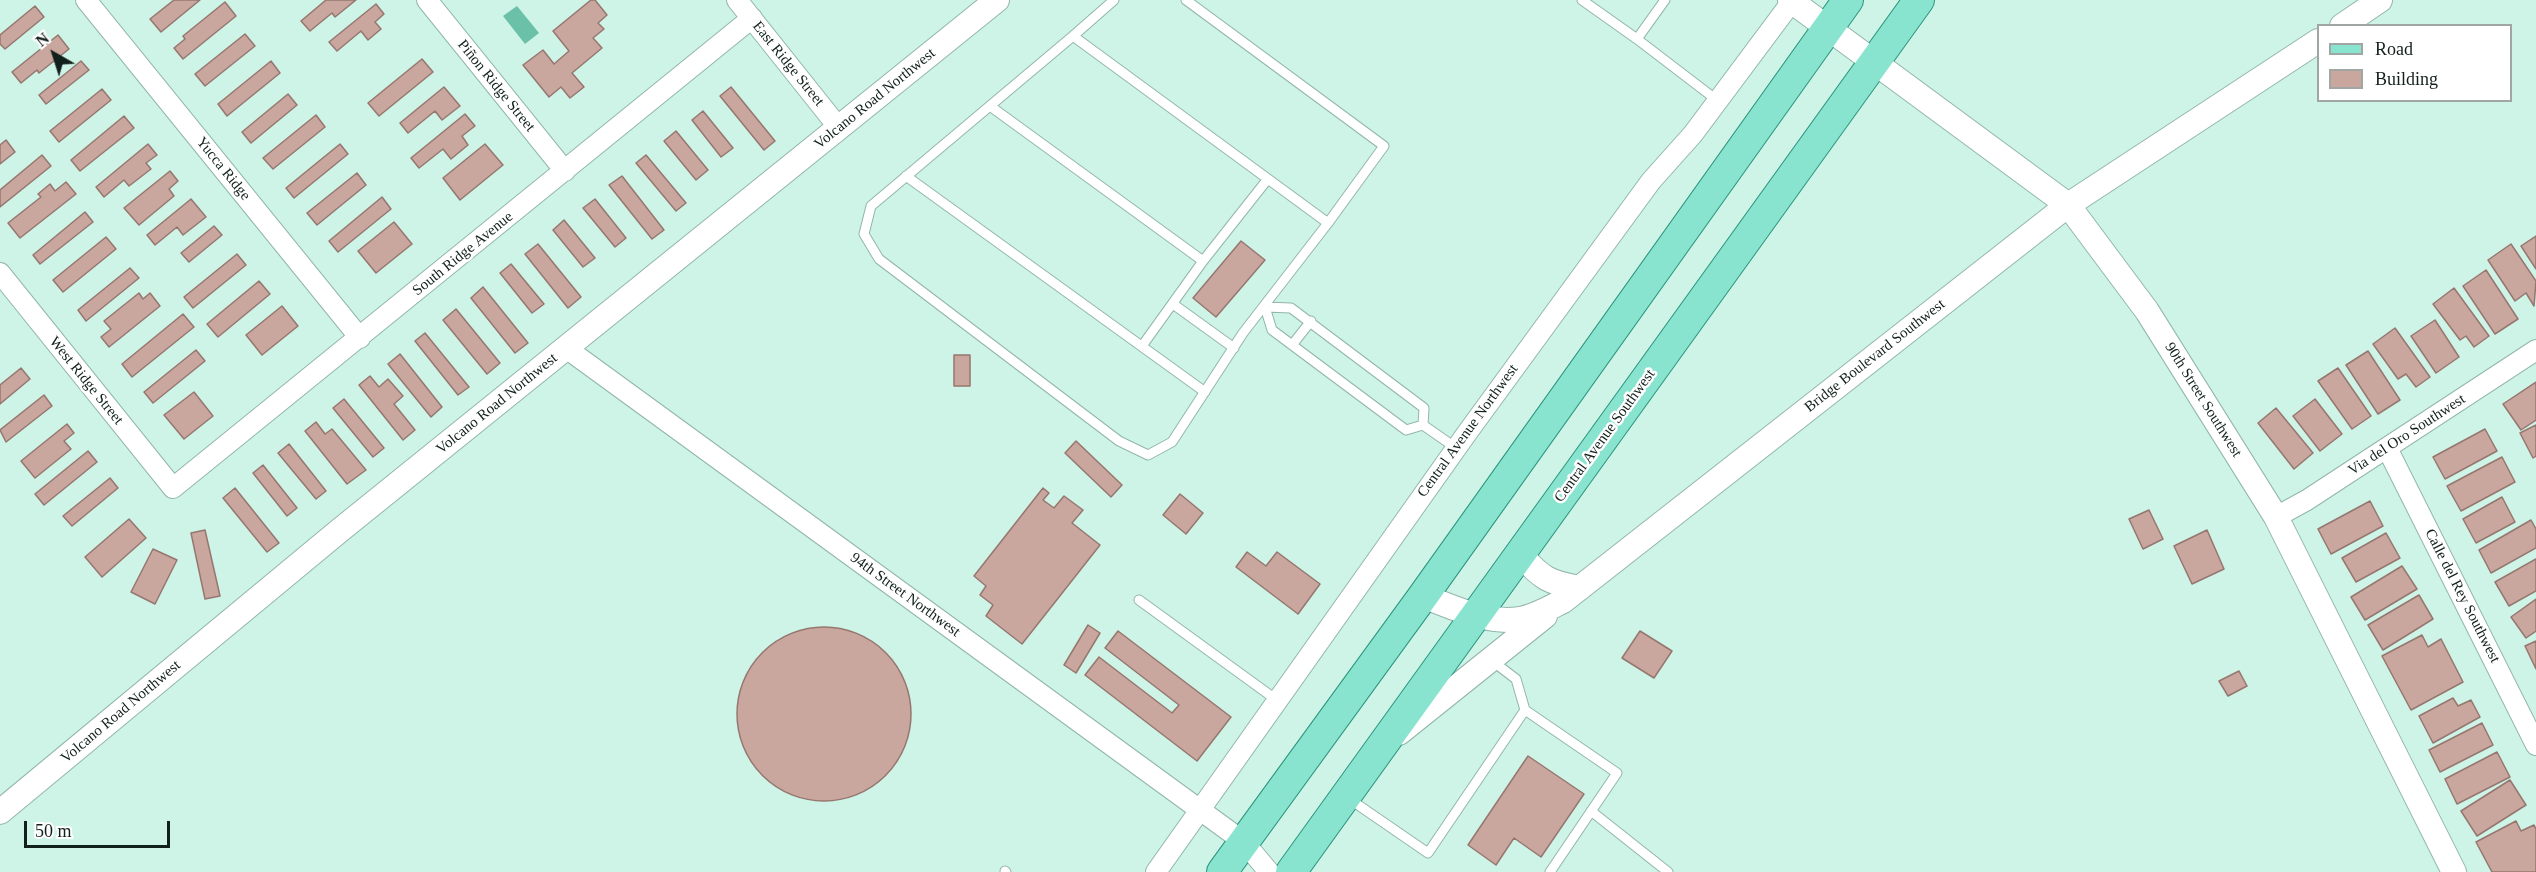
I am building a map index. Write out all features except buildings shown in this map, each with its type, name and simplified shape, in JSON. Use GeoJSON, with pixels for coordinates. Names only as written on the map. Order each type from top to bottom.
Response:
{"type":"FeatureCollection","features":[{"type":"Feature","properties":{"kind":"main road"},"geometry":{"type":"LineString","coordinates":[[1222,872],[1423,596],[1848,0]]}},
{"type":"Feature","properties":{"kind":"main road","name":"Central Avenue Southwest"},"geometry":{"type":"LineString","coordinates":[[1291,872],[1919,0]]}},
{"type":"Feature","properties":{"kind":"street","name":"Yucca Ridge"},"geometry":{"type":"LineString","coordinates":[[86,0],[360,338]]}},
{"type":"Feature","properties":{"kind":"street","name":"Piñon Ridge Street"},"geometry":{"type":"LineString","coordinates":[[427,0],[565,171]]}},
{"type":"Feature","properties":{"kind":"street","name":"East Ridge Street"},"geometry":{"type":"LineString","coordinates":[[737,0],[839,128]]}},
{"type":"Feature","properties":{"kind":"street","name":"Volcano Road Northwest"},"geometry":{"type":"LineString","coordinates":[[0,812],[339,531],[997,0]]}},
{"type":"Feature","properties":{"kind":"street","name":"90th Street Southwest"},"geometry":{"type":"LineString","coordinates":[[1792,0],[1827,29],[2068,205],[2147,311],[2276,517],[2454,872]]}},
{"type":"Feature","properties":{"kind":"street","name":"Central Avenue Northwest"},"geometry":{"type":"LineString","coordinates":[[1156,872],[1456,448],[1651,181],[1693,134],[1792,0]]}},
{"type":"Feature","properties":{"kind":"street"},"geometry":{"type":"LineString","coordinates":[[2345,24],[2380,0]]}},
{"type":"Feature","properties":{"kind":"street","name":"South Ridge Avenue"},"geometry":{"type":"LineString","coordinates":[[173,488],[752,18]]}},
{"type":"Feature","properties":{"kind":"street","name":"Bridge Boulevard Southwest"},"geometry":{"type":"LineString","coordinates":[[1423,596],[1476,616],[1521,619],[1571,594],[2068,205],[2317,42]]}},
{"type":"Feature","properties":{"kind":"street","name":"West Ridge Street"},"geometry":{"type":"LineString","coordinates":[[0,273],[173,488]]}},
{"type":"Feature","properties":{"kind":"street","name":"94th Street Northwest"},"geometry":{"type":"LineString","coordinates":[[566,348],[1244,842],[1269,872]]}},
{"type":"Feature","properties":{"kind":"street","name":"Via del Oro Southwest"},"geometry":{"type":"LineString","coordinates":[[2276,517],[2387,448],[2536,350]]}},
{"type":"Feature","properties":{"kind":"street","name":"Calle del Rey Southwest"},"geometry":{"type":"LineString","coordinates":[[2387,448],[2536,745]]}},
{"type":"Feature","properties":{"kind":"street"},"geometry":{"type":"LineString","coordinates":[[1381,748],[1571,594],[1535,571],[1520,554]]}},
{"type":"Feature","properties":{"kind":"lane"},"geometry":{"type":"LineString","coordinates":[[1114,0],[871,206],[864,234],[879,260],[1119,441],[1148,455],[1172,442],[1234,348],[1384,146],[1186,0]]}},
{"type":"Feature","properties":{"kind":"lane"},"geometry":{"type":"LineString","coordinates":[[1582,0],[1718,100]]}},
{"type":"Feature","properties":{"kind":"lane"},"geometry":{"type":"LineString","coordinates":[[1637,39],[1665,0]]}},
{"type":"Feature","properties":{"kind":"lane"},"geometry":{"type":"LineString","coordinates":[[1073,36],[1328,223]]}},
{"type":"Feature","properties":{"kind":"lane"},"geometry":{"type":"LineString","coordinates":[[990,106],[1203,261]]}},
{"type":"Feature","properties":{"kind":"lane"},"geometry":{"type":"LineString","coordinates":[[906,176],[1205,392]]}},
{"type":"Feature","properties":{"kind":"lane"},"geometry":{"type":"LineString","coordinates":[[1142,346],[1203,261],[1267,180]]}},
{"type":"Feature","properties":{"kind":"lane"},"geometry":{"type":"LineString","coordinates":[[1173,304],[1234,348]]}},
{"type":"Feature","properties":{"kind":"lane"},"geometry":{"type":"LineString","coordinates":[[1265,307],[1291,308],[1311,321],[1424,408],[1423,425]]}},
{"type":"Feature","properties":{"kind":"lane"},"geometry":{"type":"LineString","coordinates":[[1265,307],[1272,330],[1292,345],[1406,430],[1423,425]]}},
{"type":"Feature","properties":{"kind":"lane"},"geometry":{"type":"LineString","coordinates":[[1292,345],[1311,321]]}},
{"type":"Feature","properties":{"kind":"lane"},"geometry":{"type":"LineString","coordinates":[[1423,425],[1456,448]]}},
{"type":"Feature","properties":{"kind":"lane"},"geometry":{"type":"LineString","coordinates":[[1139,600],[1278,701]]}},
{"type":"Feature","properties":{"kind":"lane"},"geometry":{"type":"LineString","coordinates":[[1491,660],[1516,679],[1525,710],[1617,773],[1550,872]]}},
{"type":"Feature","properties":{"kind":"lane"},"geometry":{"type":"LineString","coordinates":[[1346,797],[1428,853],[1525,710]]}},
{"type":"Feature","properties":{"kind":"lane"},"geometry":{"type":"LineString","coordinates":[[1591,811],[1668,872]]}},
{"type":"Feature","properties":{"kind":"shaded area"},"geometry":{"type":"Polygon","coordinates":[[[517,6],[539,33],[525,44],[503,16],[517,6]]]}}]}
